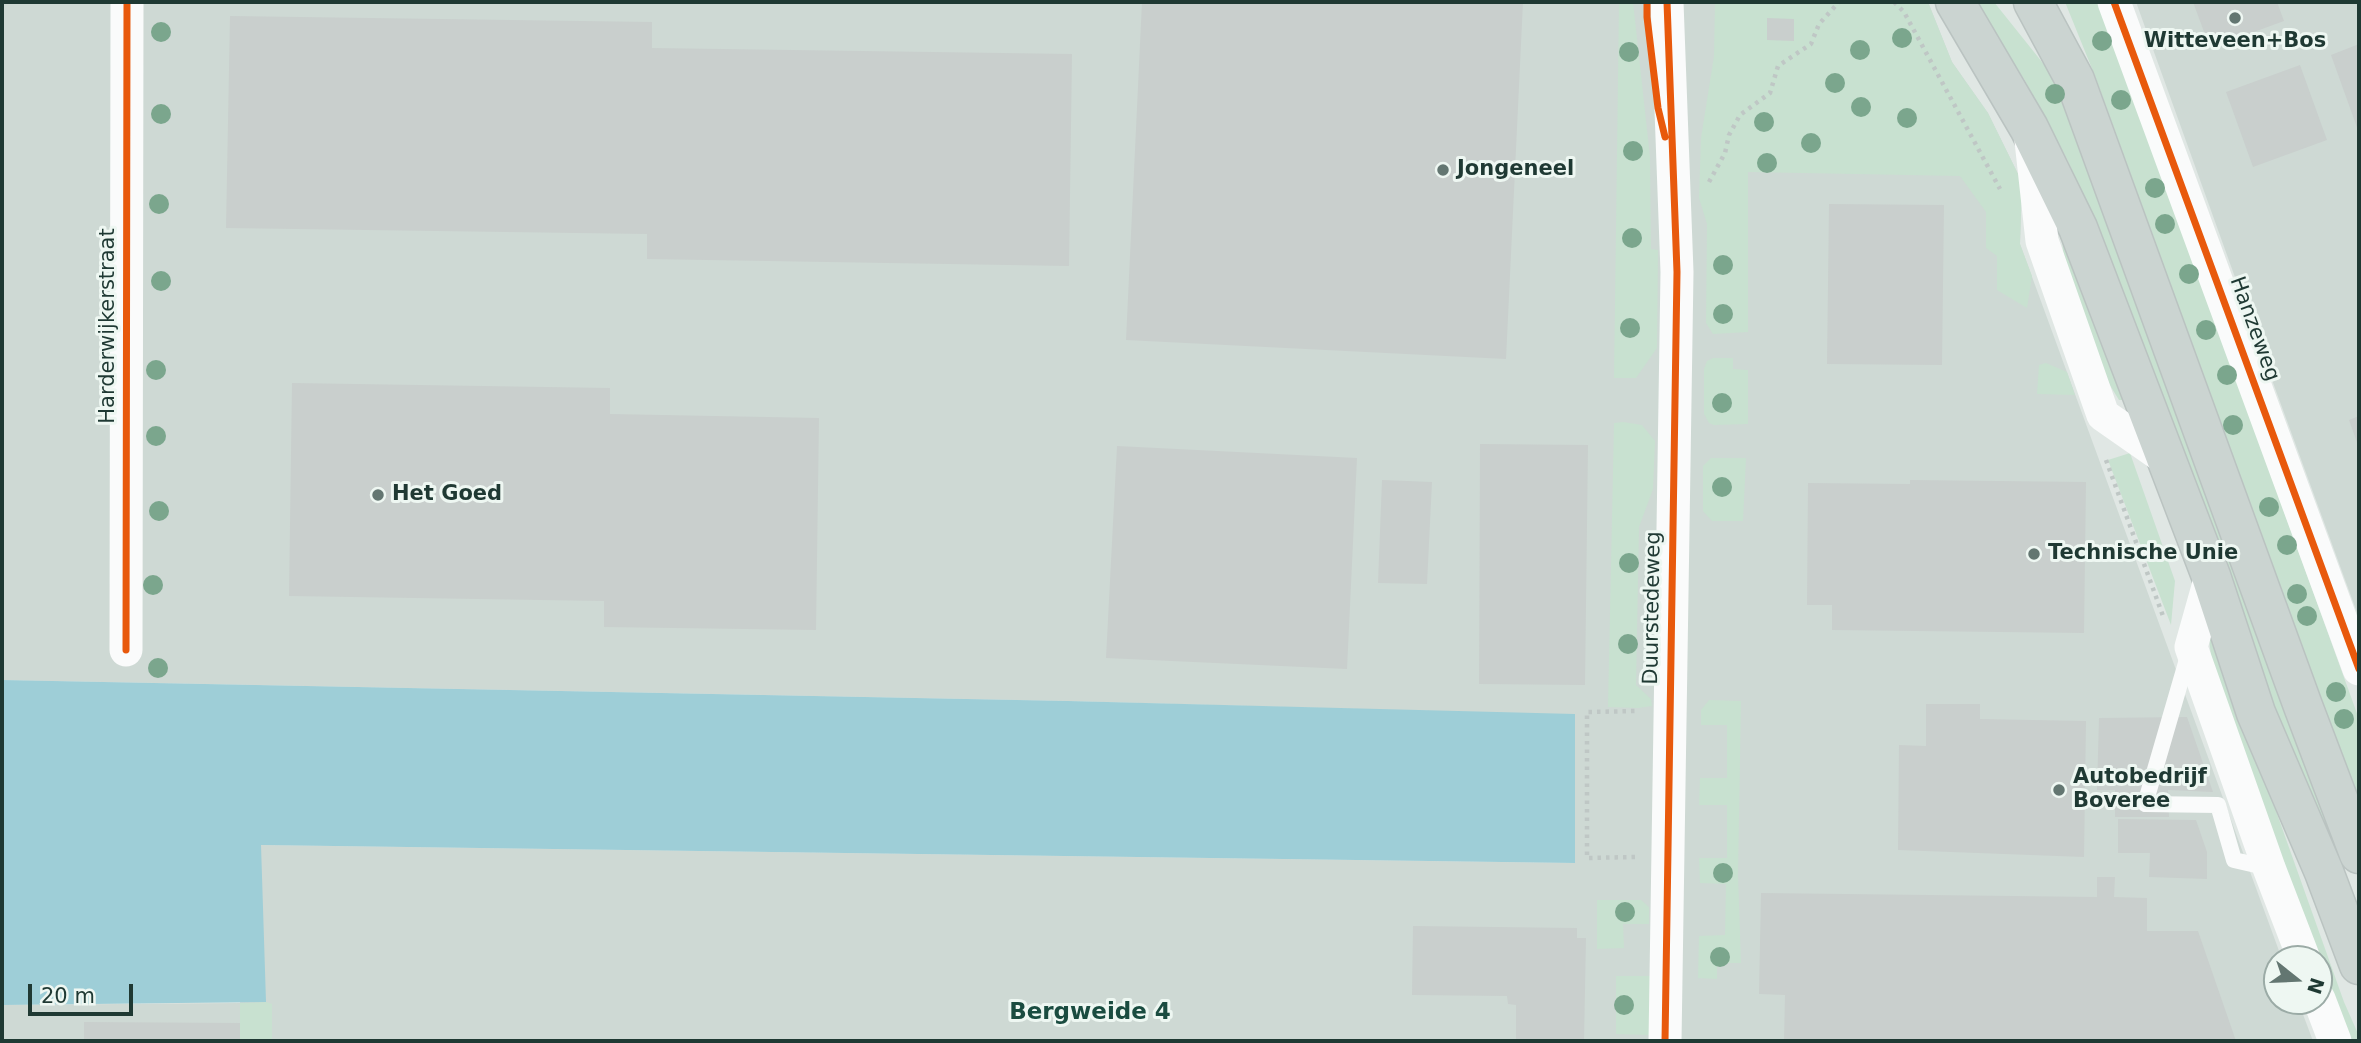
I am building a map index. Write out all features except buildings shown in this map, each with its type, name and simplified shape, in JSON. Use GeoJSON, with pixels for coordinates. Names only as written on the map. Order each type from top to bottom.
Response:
{"type":"FeatureCollection","features":[{"type":"Feature","properties":{"kind":"main road"},"geometry":{"type":"LineString","coordinates":[[1955,2],[2029,128],[2078,228],[2211,576],[2256,713],[2324,872],[2359,965]]}},
{"type":"Feature","properties":{"kind":"main road"},"geometry":{"type":"LineString","coordinates":[[2033,2],[2075,80],[2359,854]]}},
{"type":"Feature","properties":{"kind":"street","name":"Harderwijkerstraat"},"geometry":{"type":"LineString","coordinates":[[126,650],[127,2]]}},
{"type":"Feature","properties":{"kind":"street","name":"Duurstedeweg"},"geometry":{"type":"LineString","coordinates":[[1665,1041],[1677,272],[1667,2]]}},
{"type":"Feature","properties":{"kind":"street","name":"Duurstedeweg"},"geometry":{"type":"LineString","coordinates":[[1675,175],[1685,2]]}},
{"type":"Feature","properties":{"kind":"street","name":"Hanzeweg"},"geometry":{"type":"LineString","coordinates":[[2114,2],[2359,669]]}},
{"type":"Feature","properties":{"kind":"street"},"geometry":{"type":"LineString","coordinates":[[2029,128],[2042,241],[2103,415],[2166,459]]}},
{"type":"Feature","properties":{"kind":"street"},"geometry":{"type":"LineString","coordinates":[[2211,576],[2191,647],[2299,945]]}},
{"type":"Feature","properties":{"kind":"street"},"geometry":{"type":"LineString","coordinates":[[2325,1015],[2335,1041]]}},
{"type":"Feature","properties":{"kind":"lane"},"geometry":{"type":"LineString","coordinates":[[2191,647],[2145,804],[2218,805],[2234,860],[2269,868]]}},
{"type":"Feature","properties":{"kind":"path"},"geometry":{"type":"LineString","coordinates":[[1706,186],[1725,153],[1729,135],[1740,115],[1770,93],[1778,66],[1811,44],[1819,24],[1839,2]]}},
{"type":"Feature","properties":{"kind":"path"},"geometry":{"type":"LineString","coordinates":[[1894,2],[1904,12],[2000,190]]}},
{"type":"Feature","properties":{"kind":"path"},"geometry":{"type":"LineString","coordinates":[[2103,415],[2102,450],[2171,637],[2191,647]]}},
{"type":"Feature","properties":{"kind":"path"},"geometry":{"type":"LineString","coordinates":[[1667,857],[1587,858],[1587,712],[1669,710]]}},
{"type":"Feature","properties":{"kind":"shaded area"},"geometry":{"type":"Polygon","coordinates":[[[2,2],[1928,2],[1952,62],[1988,113],[2022,182],[2020,244],[2277,945],[2263,945],[2263,1015],[2303,1015],[2313,1041],[2,1041],[2,1005],[240,1003],[261,845],[1574,863],[1575,715],[1068,701],[2,680],[2,2]]]}},
{"type":"Feature","properties":{"kind":"shaded area"},"geometry":{"type":"Polygon","coordinates":[[[2136,2],[2359,2],[2359,618],[2268,369],[2136,2]]]}},
{"type":"Feature","properties":{"kind":"green space"},"geometry":{"type":"Polygon","coordinates":[[[1619,2],[1633,2],[1650,157],[1651,249],[1658,250],[1657,348],[1636,378],[1614,378],[1619,2]]]}},
{"type":"Feature","properties":{"kind":"green space"},"geometry":{"type":"Polygon","coordinates":[[[1715,2],[1928,2],[1952,62],[1988,113],[2022,182],[2020,244],[2032,276],[2027,308],[1997,290],[1997,256],[1986,248],[1986,212],[1960,176],[1748,172],[1748,332],[1713,334],[1706,323],[1707,224],[1699,198],[1701,138],[1714,56],[1715,2]]]}},
{"type":"Feature","properties":{"kind":"green space"},"geometry":{"type":"Polygon","coordinates":[[[1974,2],[1994,2],[2046,67],[2057,87],[2165,374],[2307,773],[2346,863],[2339,866],[2313,818],[2093,218],[2067,159],[2024,79],[1974,2]]]}},
{"type":"Feature","properties":{"kind":"green space"},"geometry":{"type":"Polygon","coordinates":[[[2065,2],[2100,2],[2359,719],[2359,807],[2095,76],[2065,2]]]}},
{"type":"Feature","properties":{"kind":"green space"},"geometry":{"type":"Polygon","coordinates":[[[2062,239],[2124,400],[2119,400],[2097,364],[2065,274],[2062,239]]]}},
{"type":"Feature","properties":{"kind":"green space"},"geometry":{"type":"Polygon","coordinates":[[[1713,358],[1733,358],[1733,369],[1748,370],[1748,424],[1714,425],[1709,423],[1704,414],[1704,369],[1707,361],[1713,358]]]}},
{"type":"Feature","properties":{"kind":"green space"},"geometry":{"type":"Polygon","coordinates":[[[2046,363],[2067,372],[2075,395],[2037,394],[2039,365],[2046,363]]]}},
{"type":"Feature","properties":{"kind":"green space"},"geometry":{"type":"Polygon","coordinates":[[[1614,423],[1642,425],[1655,441],[1653,489],[1639,527],[1636,685],[1651,699],[1652,706],[1638,708],[1608,707],[1614,423]]]}},
{"type":"Feature","properties":{"kind":"green space"},"geometry":{"type":"Polygon","coordinates":[[[2130,453],[2175,581],[2171,625],[2108,460],[2130,453]]]}},
{"type":"Feature","properties":{"kind":"green space"},"geometry":{"type":"Polygon","coordinates":[[[1711,458],[1746,458],[1743,521],[1712,521],[1703,511],[1703,466],[1711,458]]]}},
{"type":"Feature","properties":{"kind":"green space"},"geometry":{"type":"Polygon","coordinates":[[[2213,634],[2324,945],[2314,945],[2213,677],[2209,637],[2213,634]]]}},
{"type":"Feature","properties":{"kind":"green space"},"geometry":{"type":"Polygon","coordinates":[[[1709,700],[1741,701],[1738,875],[1741,963],[1717,963],[1717,979],[1698,978],[1699,936],[1725,935],[1726,884],[1700,883],[1699,858],[1727,858],[1727,805],[1699,805],[1700,778],[1727,778],[1727,725],[1701,725],[1701,710],[1709,700]]]}},
{"type":"Feature","properties":{"kind":"green space"},"geometry":{"type":"Polygon","coordinates":[[[1597,900],[1641,900],[1649,907],[1649,924],[1623,924],[1624,948],[1597,949],[1597,900]]]}},
{"type":"Feature","properties":{"kind":"green space"},"geometry":{"type":"Polygon","coordinates":[[[2333,971],[2359,1036],[2359,1041],[2352,1041],[2333,1008],[2333,971]]]}},
{"type":"Feature","properties":{"kind":"green space"},"geometry":{"type":"Polygon","coordinates":[[[1616,976],[1650,976],[1649,1035],[1616,1034],[1616,976]]]}},
{"type":"Feature","properties":{"kind":"green space"},"geometry":{"type":"Polygon","coordinates":[[[240,1003],[272,1004],[272,1041],[240,1041],[240,1003]]]}},
{"type":"Feature","properties":{"kind":"water"},"geometry":{"type":"Polygon","coordinates":[[[2,680],[1575,714],[1575,863],[261,845],[266,1002],[2,1005],[2,680]]]}},
{"type":"Feature","properties":{"kind":"cycle path"},"geometry":{"type":"LineString","coordinates":[[126,650],[127,2]]}},
{"type":"Feature","properties":{"kind":"cycle path"},"geometry":{"type":"LineString","coordinates":[[1647,2],[1658,108],[1665,137]]}},
{"type":"Feature","properties":{"kind":"cycle path"},"geometry":{"type":"LineString","coordinates":[[1665,1041],[1677,272],[1667,2]]}},
{"type":"Feature","properties":{"kind":"cycle path"},"geometry":{"type":"LineString","coordinates":[[2114,2],[2359,669]]}},
{"type":"Feature","properties":{"kind":"place","name":"Witteveen+Bos"},"geometry":{"type":"Point","coordinates":[2235,18]}},
{"type":"Feature","properties":{"kind":"place","name":"Jongeneel"},"geometry":{"type":"Point","coordinates":[1443,170]}},
{"type":"Feature","properties":{"kind":"place","name":"Het Goed"},"geometry":{"type":"Point","coordinates":[378,495]}},
{"type":"Feature","properties":{"kind":"place","name":"Technische Unie"},"geometry":{"type":"Point","coordinates":[2034,554]}},
{"type":"Feature","properties":{"kind":"place","name":"Autobedrijf Boveree"},"geometry":{"type":"Point","coordinates":[2059,790]}},
{"type":"Feature","properties":{"kind":"district","name":"Bergweide 4"},"geometry":{"type":"Point","coordinates":[1090,1013]}}]}
